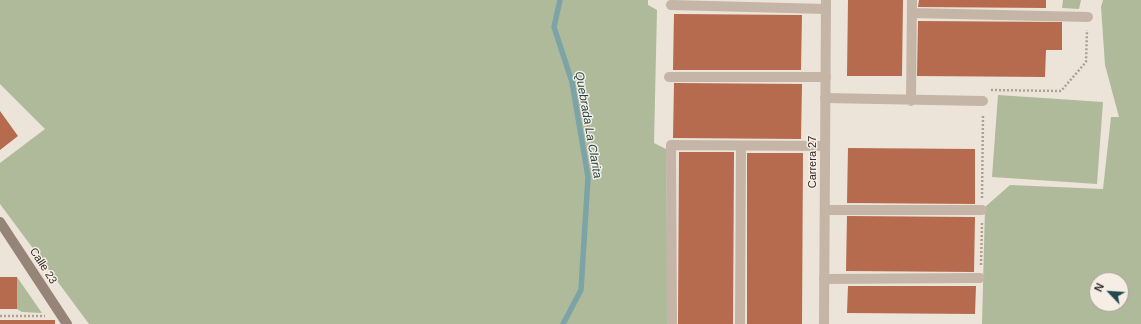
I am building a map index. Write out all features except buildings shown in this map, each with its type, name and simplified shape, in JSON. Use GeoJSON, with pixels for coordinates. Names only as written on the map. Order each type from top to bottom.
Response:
{"type":"FeatureCollection","features":[{"type":"Feature","properties":{"kind":"main road","name":"Calle 23"},"geometry":{"type":"LineString","coordinates":[[0,222],[64,320]]}},
{"type":"Feature","properties":{"kind":"street"},"geometry":{"type":"LineString","coordinates":[[911,101],[912,0]]}},
{"type":"Feature","properties":{"kind":"street"},"geometry":{"type":"LineString","coordinates":[[671,5],[826,4]]}},
{"type":"Feature","properties":{"kind":"street","name":"Carrera 27"},"geometry":{"type":"LineString","coordinates":[[824,324],[826,4]]}},
{"type":"Feature","properties":{"kind":"street"},"geometry":{"type":"LineString","coordinates":[[912,12],[1088,17]]}},
{"type":"Feature","properties":{"kind":"street"},"geometry":{"type":"LineString","coordinates":[[669,77],[826,77]]}},
{"type":"Feature","properties":{"kind":"street"},"geometry":{"type":"LineString","coordinates":[[825,98],[911,101],[984,101]]}},
{"type":"Feature","properties":{"kind":"street"},"geometry":{"type":"LineString","coordinates":[[672,324],[671,145],[825,146]]}},
{"type":"Feature","properties":{"kind":"street"},"geometry":{"type":"LineString","coordinates":[[740,324],[742,146]]}},
{"type":"Feature","properties":{"kind":"street"},"geometry":{"type":"LineString","coordinates":[[825,210],[982,210]]}},
{"type":"Feature","properties":{"kind":"street"},"geometry":{"type":"LineString","coordinates":[[824,279],[980,278]]}},
{"type":"Feature","properties":{"kind":"path"},"geometry":{"type":"LineString","coordinates":[[980,278],[984,101],[991,89],[1061,92],[1086,62],[1088,17]]}},
{"type":"Feature","properties":{"kind":"path"},"geometry":{"type":"LineString","coordinates":[[0,316],[64,320]]}},
{"type":"Feature","properties":{"kind":"green space"},"geometry":{"type":"Polygon","coordinates":[[[0,0],[648,0],[648,5],[657,10],[654,143],[666,149],[668,324],[89,324],[0,204],[0,163],[45,129],[0,84],[0,0]]]}},
{"type":"Feature","properties":{"kind":"green space"},"geometry":{"type":"Polygon","coordinates":[[[1063,0],[1081,0],[1079,9],[1062,8],[1063,0]]]}},
{"type":"Feature","properties":{"kind":"green space"},"geometry":{"type":"Polygon","coordinates":[[[1103,0],[1141,0],[1141,324],[982,324],[985,207],[1010,185],[1103,189],[1111,117],[1119,117],[1105,65],[1101,7],[1103,0]]]}},
{"type":"Feature","properties":{"kind":"green space"},"geometry":{"type":"Polygon","coordinates":[[[998,95],[1103,102],[1097,184],[992,177],[998,95]]]}},
{"type":"Feature","properties":{"kind":"green space"},"geometry":{"type":"Polygon","coordinates":[[[17,277],[42,313],[22,312],[17,309],[17,277]]]}},
{"type":"Feature","properties":{"kind":"waterway","name":"Quebrada La Clarita"},"geometry":{"type":"LineString","coordinates":[[560,0],[554,27],[572,82],[588,177],[581,290],[563,324]]}}]}
